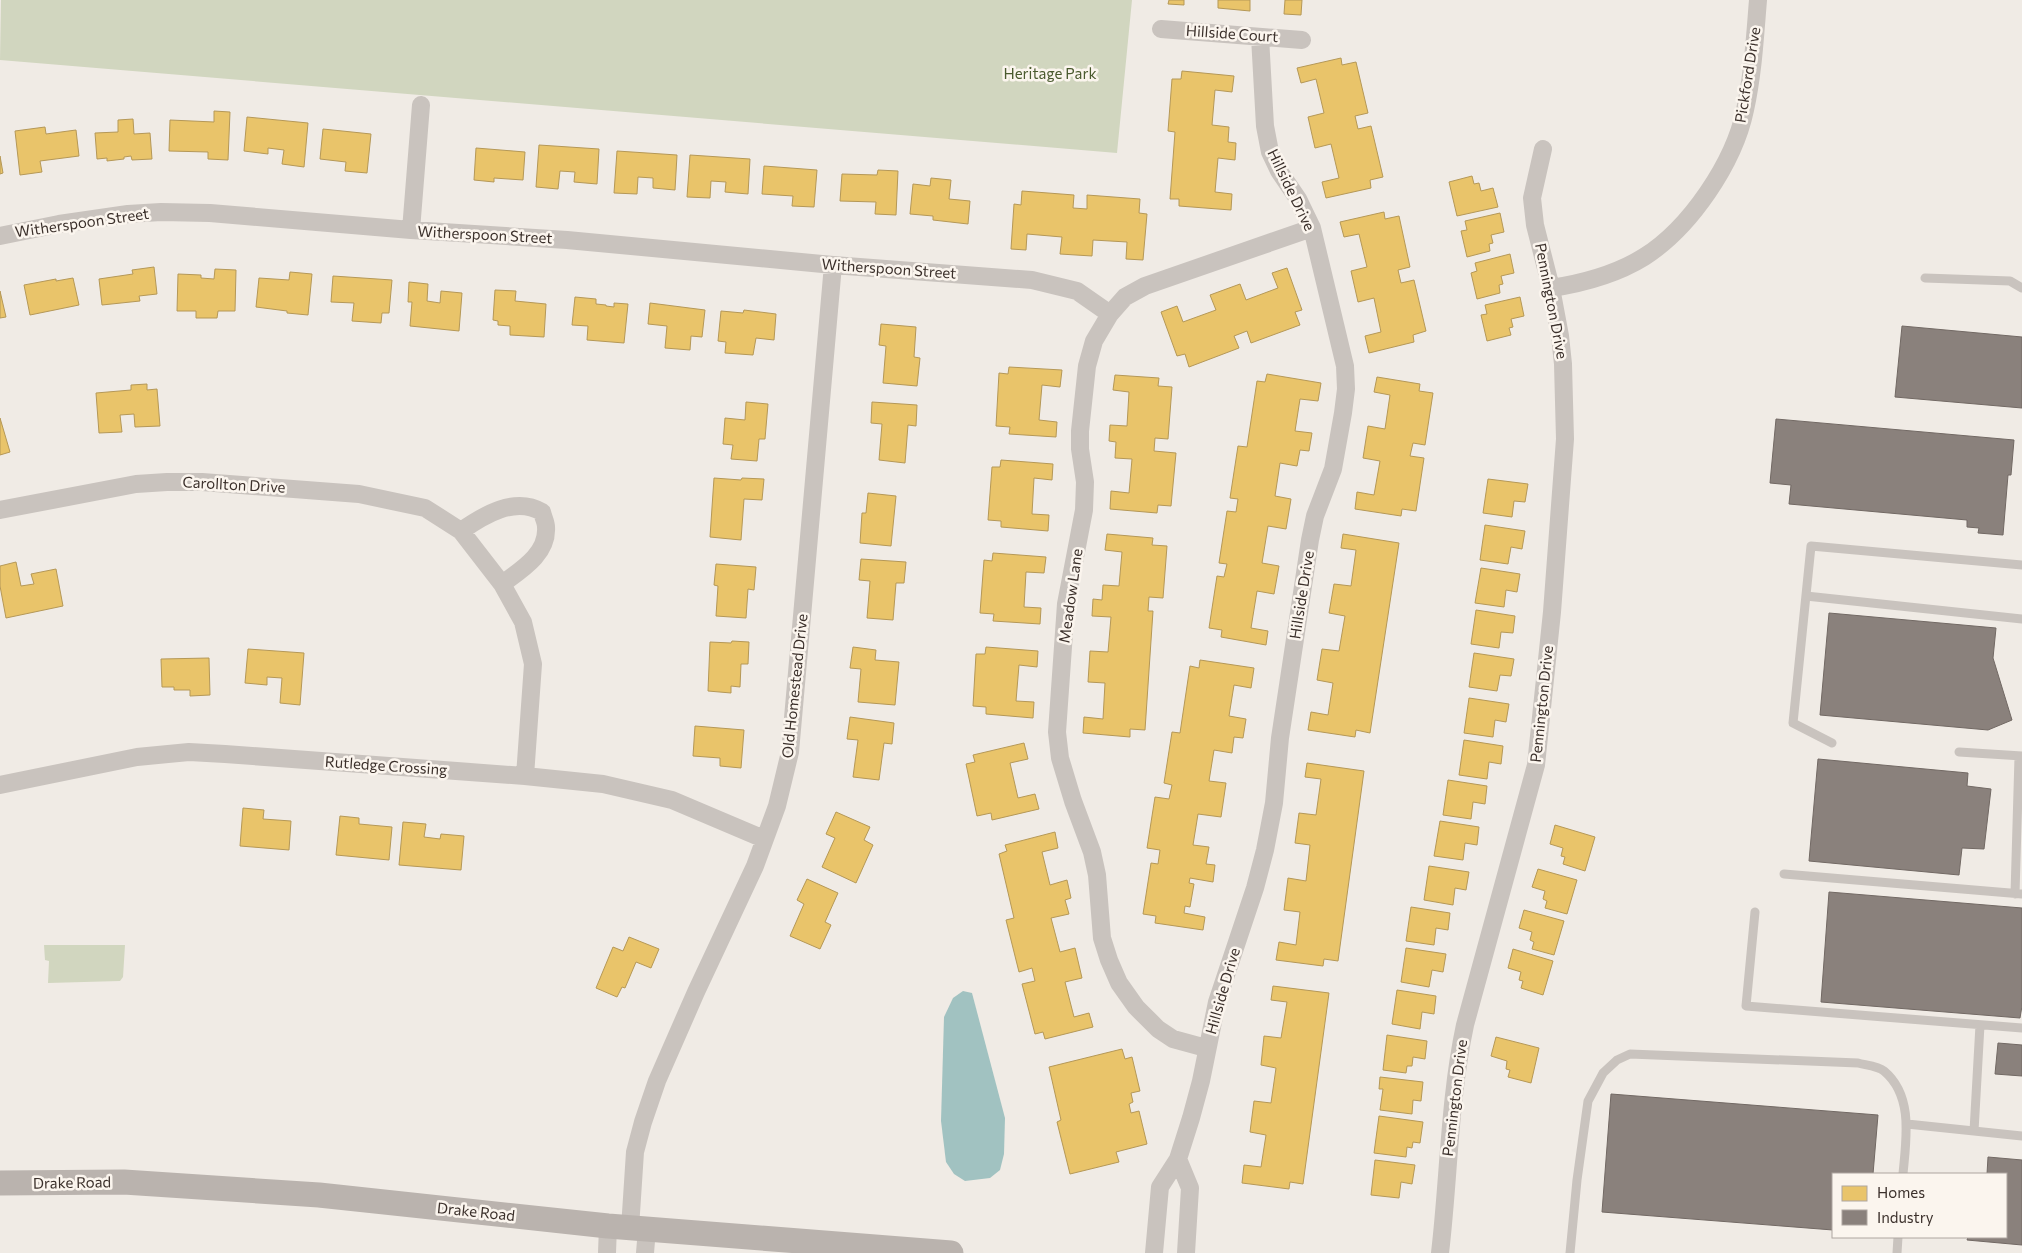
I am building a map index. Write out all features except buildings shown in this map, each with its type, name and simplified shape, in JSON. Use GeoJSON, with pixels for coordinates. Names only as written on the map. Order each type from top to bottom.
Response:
{"type":"FeatureCollection","features":[{"type":"Feature","properties":{"kind":"street","name":"Pickford Drive"},"geometry":{"type":"LineString","coordinates":[[1551,288],[1602,277],[1643,258],[1658,248],[1702,199],[1729,154],[1745,110],[1755,40],[1758,0]]}},
{"type":"Feature","properties":{"kind":"street","name":"Hillside Court"},"geometry":{"type":"LineString","coordinates":[[1162,29],[1302,40]]}},
{"type":"Feature","properties":{"kind":"street","name":"Hillside Drive"},"geometry":{"type":"LineString","coordinates":[[1154,1253],[1160,1186],[1178,1160],[1201,1081],[1206,1048],[1217,1002],[1255,888],[1265,850],[1274,803],[1280,738],[1310,540],[1315,516],[1333,469],[1346,389],[1345,366],[1312,228],[1298,199],[1279,171],[1270,152],[1265,126],[1260,37]]}},
{"type":"Feature","properties":{"kind":"street"},"geometry":{"type":"LineString","coordinates":[[411,230],[422,105]]}},
{"type":"Feature","properties":{"kind":"street","name":"Pennington Drive"},"geometry":{"type":"LineString","coordinates":[[1440,1253],[1458,1058],[1465,1025],[1536,765],[1552,612],[1565,439],[1563,364],[1551,288],[1535,225],[1532,198],[1543,148]]}},
{"type":"Feature","properties":{"kind":"street","name":"Witherspoon Street"},"geometry":{"type":"LineString","coordinates":[[0,236],[59,224],[128,214],[161,212],[210,213],[411,230],[567,240],[833,265],[1032,280],[1076,291],[1110,314]]}},
{"type":"Feature","properties":{"kind":"street","name":"Meadow Lane"},"geometry":{"type":"LineString","coordinates":[[1206,1048],[1173,1039],[1158,1029],[1136,1007],[1119,983],[1102,938],[1092,852],[1073,801],[1060,758],[1057,732],[1066,604],[1084,510],[1085,482],[1080,449],[1087,366],[1094,341],[1110,314],[1125,297],[1145,286],[1312,228]]}},
{"type":"Feature","properties":{"kind":"street","name":"Old Homestead Drive"},"geometry":{"type":"LineString","coordinates":[[607,1253],[632,1234],[635,1152],[646,1114],[657,1081],[755,866],[777,806],[790,752],[833,265]]}},
{"type":"Feature","properties":{"kind":"street","name":"Carollton Drive"},"geometry":{"type":"LineString","coordinates":[[0,510],[136,484],[202,482],[359,494],[425,508],[461,531],[502,584],[523,622],[534,664],[525,776]]}},
{"type":"Feature","properties":{"kind":"street"},"geometry":{"type":"LineString","coordinates":[[461,531],[477,520],[498,510],[521,504],[532,506],[542,512],[546,528],[543,543],[538,553],[530,563],[502,584]]}},
{"type":"Feature","properties":{"kind":"street","name":"Rutledge Crossing"},"geometry":{"type":"LineString","coordinates":[[0,785],[137,757],[189,752],[525,776],[603,784],[672,800],[764,839]]}},
{"type":"Feature","properties":{"kind":"street"},"geometry":{"type":"LineString","coordinates":[[1178,1160],[1190,1188],[1186,1253]]}},
{"type":"Feature","properties":{"kind":"street","name":"Drake Road"},"geometry":{"type":"LineString","coordinates":[[0,1184],[124,1182],[310,1194],[632,1234],[951,1253]]}},
{"type":"Feature","properties":{"kind":"lane"},"geometry":{"type":"LineString","coordinates":[[1925,278],[2010,281],[2022,288]]}},
{"type":"Feature","properties":{"kind":"lane"},"geometry":{"type":"LineString","coordinates":[[1832,743],[1793,723],[1811,546],[2022,565]]}},
{"type":"Feature","properties":{"kind":"lane"},"geometry":{"type":"LineString","coordinates":[[1806,596],[2022,619]]}},
{"type":"Feature","properties":{"kind":"lane"},"geometry":{"type":"LineString","coordinates":[[1784,874],[2019,894],[2020,756],[1959,752]]}},
{"type":"Feature","properties":{"kind":"lane"},"geometry":{"type":"LineString","coordinates":[[1755,912],[1746,1006],[2022,1028]]}},
{"type":"Feature","properties":{"kind":"lane"},"geometry":{"type":"LineString","coordinates":[[1974,1131],[1980,1025]]}},
{"type":"Feature","properties":{"kind":"lane"},"geometry":{"type":"LineString","coordinates":[[1570,1253],[1576,1180],[1588,1101],[1603,1073],[1616,1060],[1630,1054],[1858,1063],[1883,1070],[1900,1090],[1907,1124],[1903,1173]]}},
{"type":"Feature","properties":{"kind":"lane"},"geometry":{"type":"LineString","coordinates":[[1907,1124],[2022,1136]]}},
{"type":"Feature","properties":{"kind":"lane"},"geometry":{"type":"LineString","coordinates":[[1897,1253],[1898,1238]]}},
{"type":"Feature","properties":{"kind":"green space","name":"Heritage Park"},"geometry":{"type":"Polygon","coordinates":[[[1,0],[1132,0],[1117,153],[0,60],[1,0]]]}},
{"type":"Feature","properties":{"kind":"green space"},"geometry":{"type":"Polygon","coordinates":[[[44,945],[125,945],[123,977],[120,981],[48,983],[49,961],[45,960],[44,945]]]}},
{"type":"Feature","properties":{"kind":"water"},"geometry":{"type":"Polygon","coordinates":[[[963,991],[972,993],[1005,1118],[1004,1154],[1000,1170],[990,1178],[965,1181],[954,1174],[946,1162],[941,1121],[944,1017],[953,998],[963,991]]]}}]}
